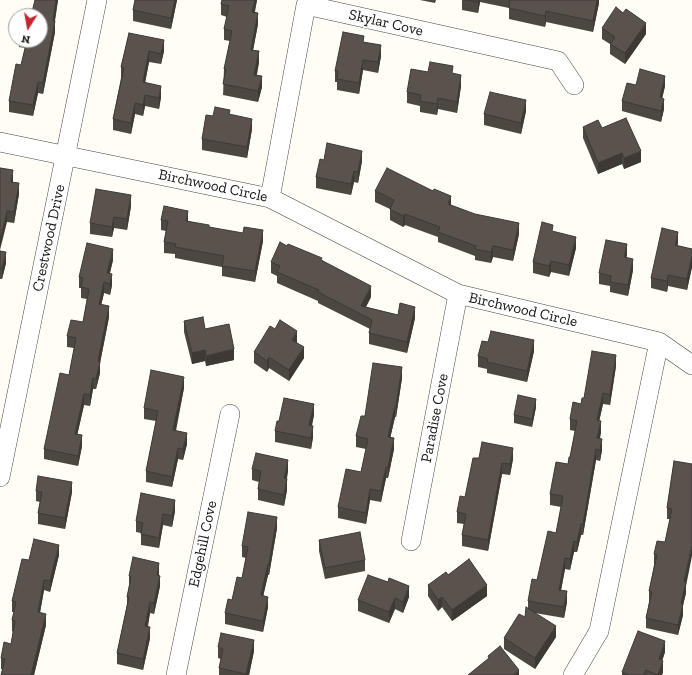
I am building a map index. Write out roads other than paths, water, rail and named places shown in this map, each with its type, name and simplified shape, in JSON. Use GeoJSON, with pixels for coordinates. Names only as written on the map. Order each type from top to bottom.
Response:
{"type":"FeatureCollection","features":[{"type":"Feature","properties":{"kind":"street","name":"Crestwood Drive"},"geometry":{"type":"LineString","coordinates":[[0,477],[66,156],[96,0]]}},
{"type":"Feature","properties":{"kind":"street","name":"Skylar Cove"},"geometry":{"type":"LineString","coordinates":[[270,198],[306,5],[558,61],[574,85]]}},
{"type":"Feature","properties":{"kind":"street","name":"Birchwood Circle"},"geometry":{"type":"LineString","coordinates":[[0,142],[270,198],[458,294],[659,342]]}},
{"type":"Feature","properties":{"kind":"street","name":"Paradise Cove"},"geometry":{"type":"LineString","coordinates":[[411,541],[458,294]]}},
{"type":"Feature","properties":{"kind":"street"},"geometry":{"type":"LineString","coordinates":[[574,675],[599,630],[659,342],[692,365]]}},
{"type":"Feature","properties":{"kind":"street","name":"Edgehill Cove"},"geometry":{"type":"LineString","coordinates":[[176,675],[230,414]]}}]}
